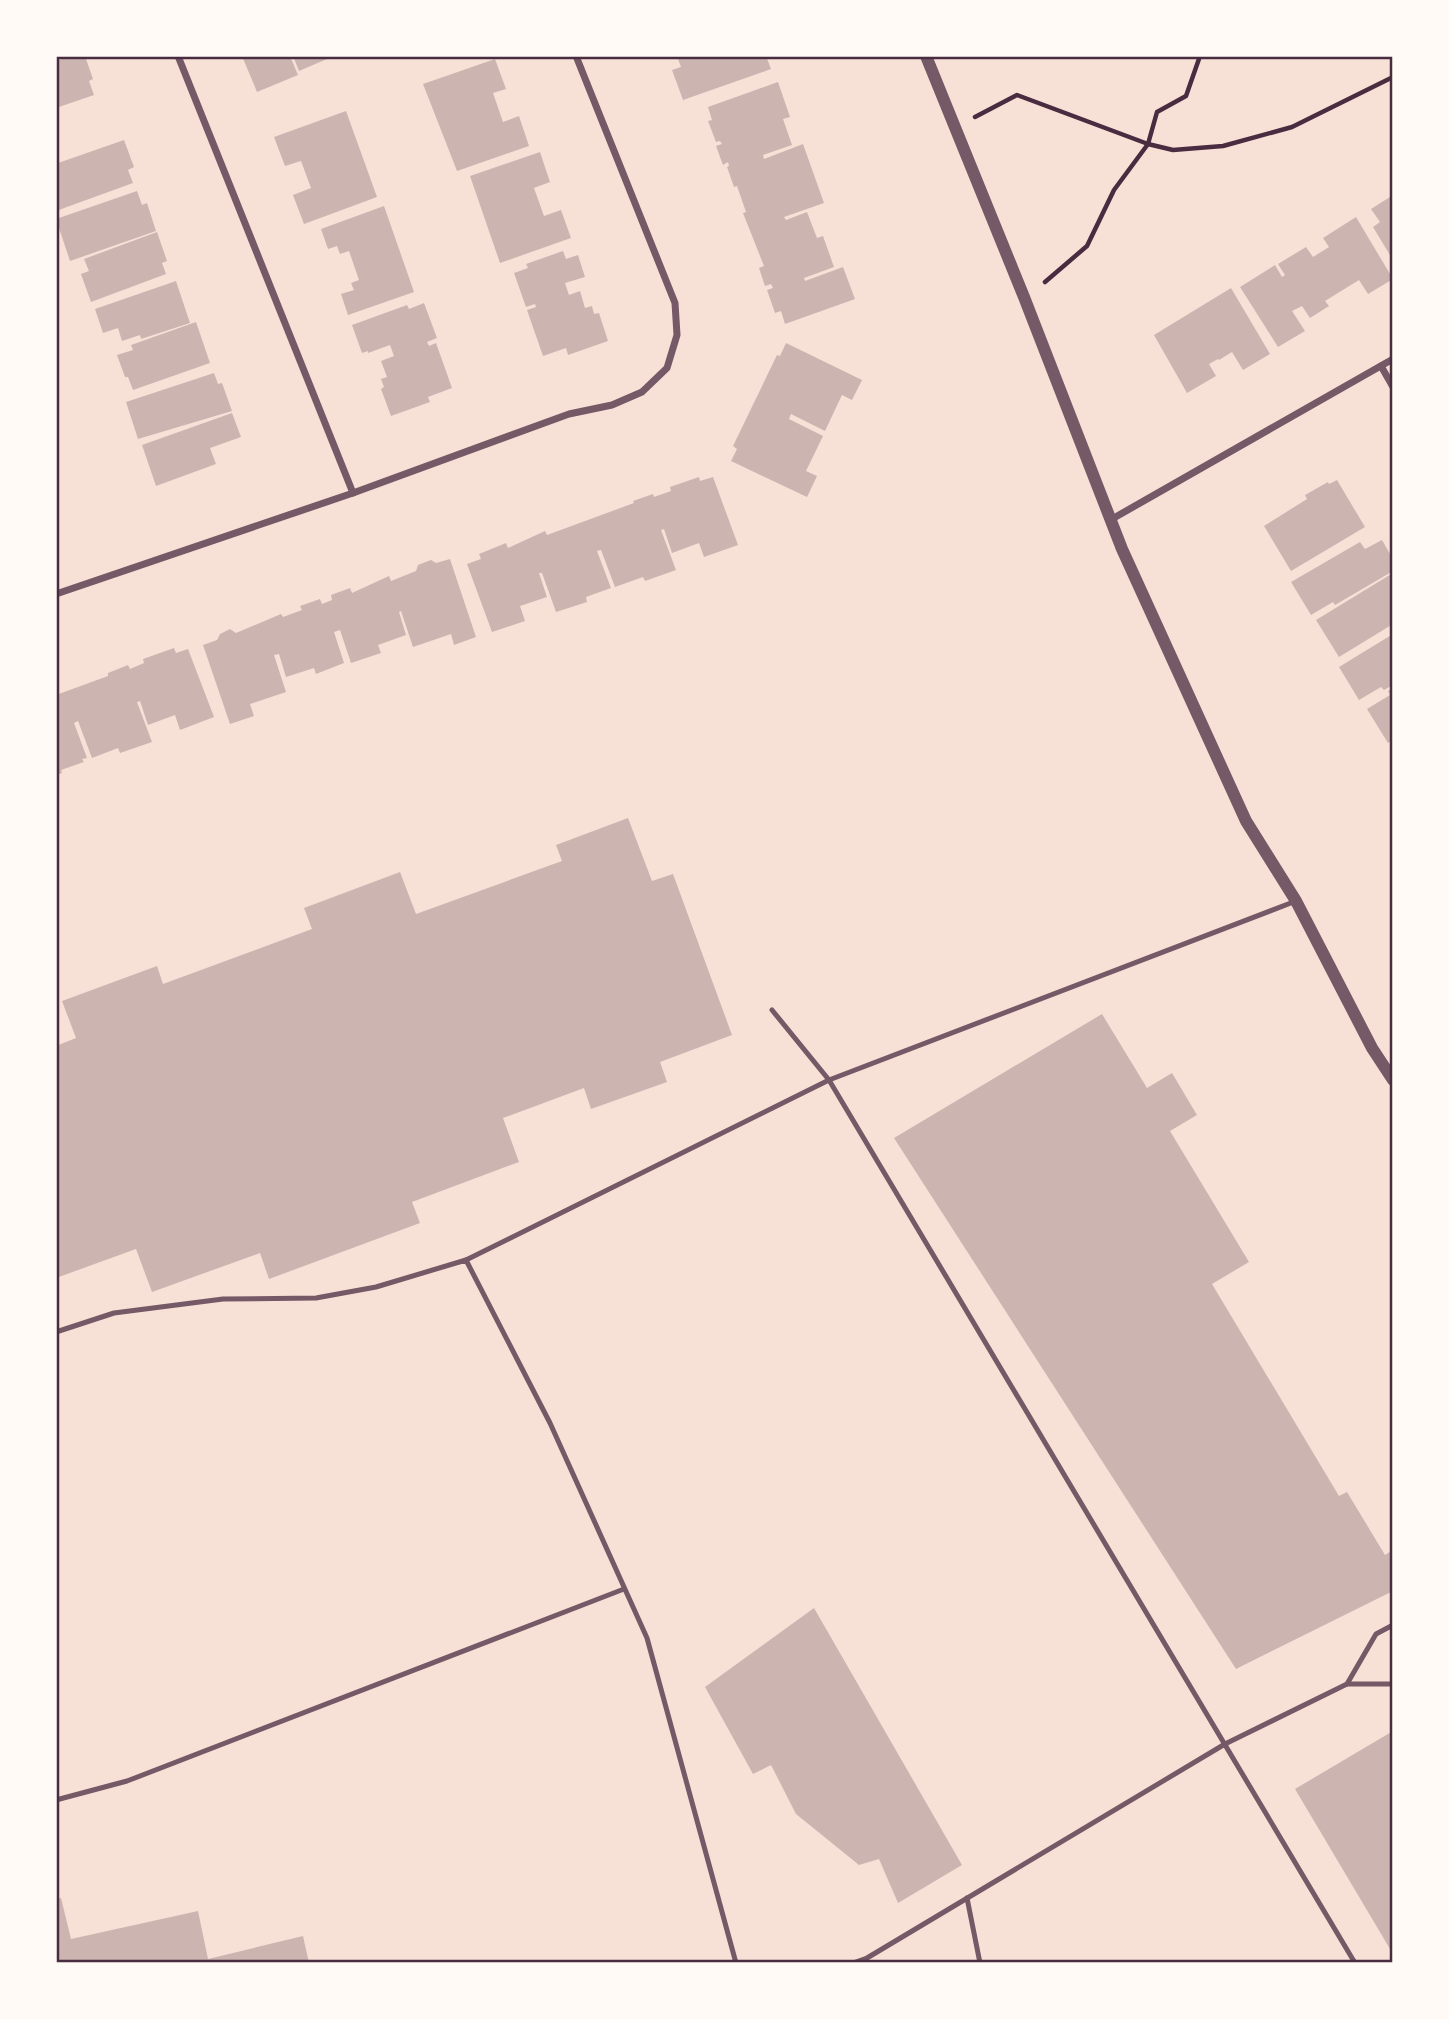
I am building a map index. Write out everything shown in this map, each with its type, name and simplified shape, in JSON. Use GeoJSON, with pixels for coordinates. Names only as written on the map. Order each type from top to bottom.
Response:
{"type":"FeatureCollection","features":[{"type":"Feature","properties":{"kind":"street"},"geometry":{"type":"LineString","coordinates":[[178,56],[353,493]]}},
{"type":"Feature","properties":{"kind":"street"},"geometry":{"type":"LineString","coordinates":[[56,594],[353,493],[569,414],[612,405],[642,392],[667,368],[677,335],[676,303],[576,56]]}},
{"type":"Feature","properties":{"kind":"street"},"geometry":{"type":"LineString","coordinates":[[926,56],[1122,549],[1246,821],[1296,901],[1372,1048],[1393,1080]]}},
{"type":"Feature","properties":{"kind":"street"},"geometry":{"type":"LineString","coordinates":[[1112,519],[1393,359]]}},
{"type":"Feature","properties":{"kind":"street"},"geometry":{"type":"LineString","coordinates":[[1381,366],[1393,387]]}},
{"type":"Feature","properties":{"kind":"lane"},"geometry":{"type":"LineString","coordinates":[[56,1332],[114,1313],[223,1299],[316,1298],[376,1287],[466,1260],[829,1080],[1296,901]]}},
{"type":"Feature","properties":{"kind":"lane"},"geometry":{"type":"LineString","coordinates":[[772,1010],[829,1080],[1354,1963]]}},
{"type":"Feature","properties":{"kind":"lane"},"geometry":{"type":"LineString","coordinates":[[466,1260],[550,1423],[647,1638],[736,1963]]}},
{"type":"Feature","properties":{"kind":"lane"},"geometry":{"type":"LineString","coordinates":[[56,1800],[127,1781],[624,1589]]}},
{"type":"Feature","properties":{"kind":"lane"},"geometry":{"type":"LineString","coordinates":[[1347,1684],[1376,1634],[1393,1625]]}},
{"type":"Feature","properties":{"kind":"lane"},"geometry":{"type":"LineString","coordinates":[[853,1963],[867,1958],[1225,1744],[1347,1684],[1393,1684]]}},
{"type":"Feature","properties":{"kind":"lane"},"geometry":{"type":"LineString","coordinates":[[967,1898],[980,1963]]}},
{"type":"Feature","properties":{"kind":"path"},"geometry":{"type":"LineString","coordinates":[[1024,297],[1087,246],[1114,190],[1148,144],[1157,112],[1186,96],[1200,56]]}},
{"type":"Feature","properties":{"kind":"path"},"geometry":{"type":"LineString","coordinates":[[955,127],[1017,95],[1148,144],[1173,150],[1223,146],[1292,127],[1393,77]]}},
{"type":"Feature","properties":{"kind":"building"},"geometry":{"type":"Polygon","coordinates":[[[71,56],[85,56],[93,79],[89,81],[94,95],[56,108],[56,61],[71,56]]]}},
{"type":"Feature","properties":{"kind":"building"},"geometry":{"type":"Polygon","coordinates":[[[242,56],[290,56],[298,75],[257,92],[242,56]]]}},
{"type":"Feature","properties":{"kind":"building"},"geometry":{"type":"Polygon","coordinates":[[[293,56],[334,56],[299,71],[293,56]]]}},
{"type":"Feature","properties":{"kind":"building"},"geometry":{"type":"Polygon","coordinates":[[[677,56],[766,56],[771,69],[683,100],[672,70],[681,67],[677,56]]]}},
{"type":"Feature","properties":{"kind":"building"},"geometry":{"type":"Polygon","coordinates":[[[495,59],[506,89],[493,93],[503,122],[519,116],[529,146],[457,171],[423,84],[495,59]]]}},
{"type":"Feature","properties":{"kind":"building"},"geometry":{"type":"Polygon","coordinates":[[[778,82],[790,117],[783,119],[792,145],[763,155],[764,159],[803,144],[824,203],[784,217],[786,220],[807,212],[817,238],[823,236],[834,267],[804,278],[805,281],[843,267],[855,299],[785,324],[781,311],[775,313],[767,290],[773,288],[771,284],[765,286],[759,268],[764,266],[743,213],[746,212],[737,186],[734,187],[727,167],[728,162],[723,165],[716,146],[722,144],[720,141],[716,142],[708,121],[712,120],[708,107],[778,82]]]}},
{"type":"Feature","properties":{"kind":"building"},"geometry":{"type":"Polygon","coordinates":[[[346,111],[377,197],[304,224],[293,195],[311,188],[301,161],[285,166],[274,137],[346,111]]]}},
{"type":"Feature","properties":{"kind":"building"},"geometry":{"type":"Polygon","coordinates":[[[124,140],[134,167],[128,170],[133,183],[56,211],[58,163],[124,140]]]}},
{"type":"Feature","properties":{"kind":"building"},"geometry":{"type":"Polygon","coordinates":[[[540,152],[550,182],[534,188],[544,216],[561,210],[571,238],[500,263],[470,176],[540,152]]]}},
{"type":"Feature","properties":{"kind":"building"},"geometry":{"type":"Polygon","coordinates":[[[137,191],[142,205],[147,203],[156,231],[70,261],[56,219],[137,191]]]}},
{"type":"Feature","properties":{"kind":"building"},"geometry":{"type":"Polygon","coordinates":[[[1393,195],[1393,260],[1373,227],[1380,222],[1371,209],[1393,195]]]}},
{"type":"Feature","properties":{"kind":"building"},"geometry":{"type":"Polygon","coordinates":[[[384,206],[414,292],[348,315],[341,294],[354,290],[351,283],[359,280],[349,251],[340,254],[337,246],[328,249],[321,229],[384,206]]]}},
{"type":"Feature","properties":{"kind":"building"},"geometry":{"type":"Polygon","coordinates":[[[1356,217],[1393,279],[1368,294],[1359,280],[1325,301],[1329,306],[1310,318],[1302,306],[1292,311],[1305,331],[1278,347],[1240,287],[1275,265],[1282,277],[1285,275],[1278,264],[1306,247],[1313,257],[1329,247],[1323,238],[1356,217]]]}},
{"type":"Feature","properties":{"kind":"building"},"geometry":{"type":"Polygon","coordinates":[[[157,232],[167,261],[162,263],[166,274],[91,302],[81,274],[89,271],[84,259],[157,232]]]}},
{"type":"Feature","properties":{"kind":"building"},"geometry":{"type":"Polygon","coordinates":[[[563,251],[566,259],[578,255],[585,277],[565,283],[569,295],[580,291],[585,308],[592,306],[594,314],[599,313],[608,341],[568,355],[566,348],[543,356],[527,310],[536,307],[535,304],[526,307],[514,273],[528,268],[526,264],[563,251]]]}},
{"type":"Feature","properties":{"kind":"building"},"geometry":{"type":"Polygon","coordinates":[[[176,281],[190,323],[141,339],[140,335],[122,341],[118,328],[103,333],[95,309],[176,281]]]}},
{"type":"Feature","properties":{"kind":"building"},"geometry":{"type":"Polygon","coordinates":[[[1231,288],[1270,354],[1243,370],[1232,352],[1209,364],[1216,376],[1187,393],[1154,335],[1231,288]]]}},
{"type":"Feature","properties":{"kind":"building"},"geometry":{"type":"Polygon","coordinates":[[[424,303],[437,338],[427,342],[429,346],[436,343],[452,388],[428,397],[430,402],[391,416],[381,389],[384,387],[381,379],[387,377],[381,361],[394,356],[390,345],[362,353],[352,325],[407,305],[409,309],[424,303]]]}},
{"type":"Feature","properties":{"kind":"building"},"geometry":{"type":"Polygon","coordinates":[[[196,322],[210,363],[133,390],[117,355],[133,350],[131,345],[196,322]]]}},
{"type":"Feature","properties":{"kind":"building"},"geometry":{"type":"Polygon","coordinates":[[[786,343],[862,380],[852,400],[842,395],[825,431],[791,414],[789,419],[823,436],[806,471],[817,476],[807,497],[731,461],[737,449],[733,446],[777,355],[780,356],[786,343]]]}},
{"type":"Feature","properties":{"kind":"building"},"geometry":{"type":"Polygon","coordinates":[[[214,373],[218,384],[222,383],[232,411],[138,439],[126,402],[214,373]]]}},
{"type":"Feature","properties":{"kind":"building"},"geometry":{"type":"Polygon","coordinates":[[[232,413],[241,437],[210,448],[216,464],[156,486],[142,445],[232,413]]]}},
{"type":"Feature","properties":{"kind":"building"},"geometry":{"type":"Polygon","coordinates":[[[699,477],[700,481],[713,477],[738,545],[704,557],[699,543],[672,553],[664,529],[661,530],[676,570],[645,581],[643,577],[615,587],[601,550],[597,551],[611,588],[586,597],[587,602],[556,612],[542,573],[539,573],[547,597],[520,606],[525,621],[492,632],[467,564],[481,559],[479,554],[506,543],[508,548],[545,531],[547,535],[634,503],[633,501],[671,491],[670,487],[699,477]]]}},
{"type":"Feature","properties":{"kind":"building"},"geometry":{"type":"Polygon","coordinates":[[[1337,480],[1365,527],[1291,571],[1264,526],[1307,499],[1305,495],[1337,480]]]}},
{"type":"Feature","properties":{"kind":"building"},"geometry":{"type":"Polygon","coordinates":[[[1382,540],[1393,559],[1393,571],[1335,605],[1333,602],[1311,615],[1291,582],[1360,542],[1365,549],[1382,540]]]}},
{"type":"Feature","properties":{"kind":"building"},"geometry":{"type":"Polygon","coordinates":[[[450,559],[476,637],[454,645],[451,634],[413,647],[401,611],[399,612],[406,635],[378,645],[381,653],[351,663],[340,630],[334,632],[344,663],[316,674],[314,668],[286,677],[279,654],[274,655],[286,692],[250,704],[254,716],[230,724],[203,645],[217,640],[220,634],[230,629],[236,633],[281,614],[283,617],[302,610],[300,606],[320,599],[322,604],[332,600],[331,595],[350,588],[352,593],[389,576],[391,581],[416,571],[418,565],[431,560],[436,563],[450,559]]]}},
{"type":"Feature","properties":{"kind":"building"},"geometry":{"type":"Polygon","coordinates":[[[1393,573],[1393,624],[1339,657],[1316,620],[1393,573]]]}},
{"type":"Feature","properties":{"kind":"building"},"geometry":{"type":"Polygon","coordinates":[[[1393,634],[1393,685],[1384,690],[1381,687],[1359,700],[1339,667],[1393,634]]]}},
{"type":"Feature","properties":{"kind":"building"},"geometry":{"type":"Polygon","coordinates":[[[174,648],[176,653],[188,649],[214,717],[180,730],[175,715],[148,725],[140,701],[137,702],[152,742],[120,753],[118,748],[92,758],[78,721],[74,723],[87,758],[56,775],[56,695],[108,676],[108,673],[128,665],[130,669],[144,663],[143,659],[174,648]]]}},
{"type":"Feature","properties":{"kind":"building"},"geometry":{"type":"Polygon","coordinates":[[[1393,688],[1393,740],[1388,743],[1367,709],[1390,695],[1388,691],[1393,688]]]}},
{"type":"Feature","properties":{"kind":"building"},"geometry":{"type":"Polygon","coordinates":[[[628,818],[652,881],[673,874],[732,1035],[660,1062],[667,1082],[591,1109],[584,1088],[503,1118],[519,1162],[412,1202],[420,1223],[269,1279],[260,1253],[152,1292],[136,1249],[56,1278],[56,1046],[76,1038],[62,1001],[157,966],[163,984],[312,929],[304,908],[400,872],[416,914],[562,861],[556,845],[628,818]]]}},
{"type":"Feature","properties":{"kind":"building"},"geometry":{"type":"Polygon","coordinates":[[[1102,1014],[1147,1088],[1172,1073],[1197,1115],[1170,1131],[1249,1262],[1212,1284],[1339,1496],[1347,1492],[1385,1555],[1393,1550],[1393,1591],[1236,1669],[894,1138],[1102,1014]]]}},
{"type":"Feature","properties":{"kind":"building"},"geometry":{"type":"Polygon","coordinates":[[[814,1608],[962,1865],[898,1903],[879,1859],[859,1865],[796,1814],[771,1765],[753,1774],[705,1687],[814,1608]]]}},
{"type":"Feature","properties":{"kind":"building"},"geometry":{"type":"Polygon","coordinates":[[[1393,1731],[1393,1954],[1295,1789],[1393,1731]]]}},
{"type":"Feature","properties":{"kind":"building"},"geometry":{"type":"Polygon","coordinates":[[[61,1898],[71,1939],[198,1911],[208,1959],[303,1936],[309,1963],[56,1963],[56,1899],[61,1898]]]}}]}
